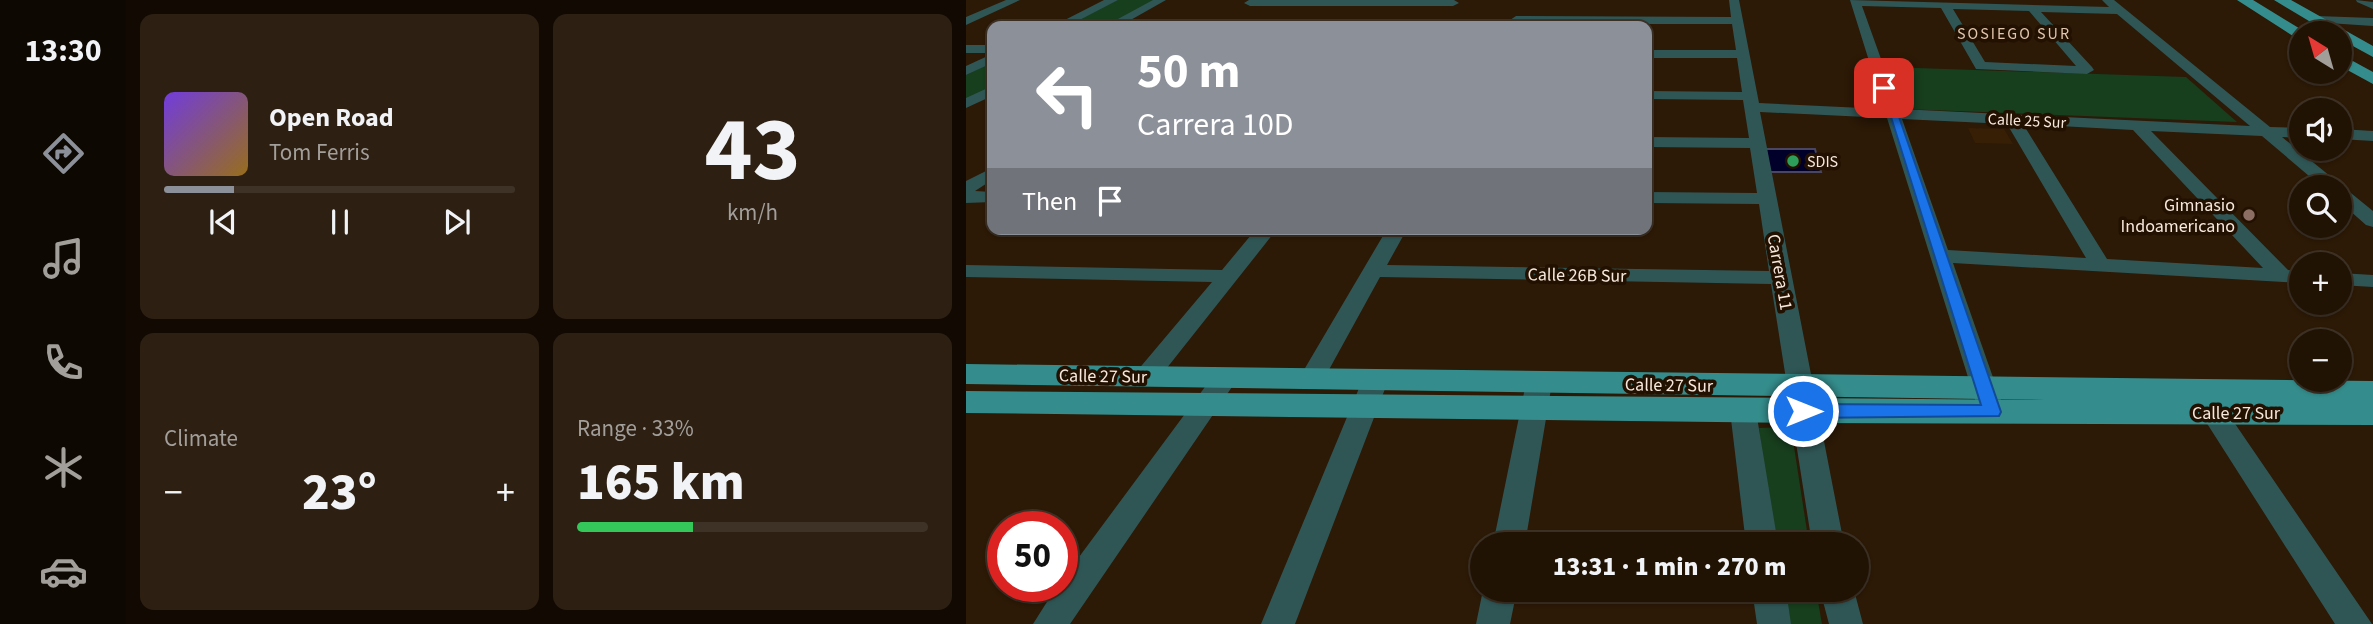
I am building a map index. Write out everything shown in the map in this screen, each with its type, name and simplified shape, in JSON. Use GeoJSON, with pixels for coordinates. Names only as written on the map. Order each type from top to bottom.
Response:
{"type":"FeatureCollection","features":[{"type":"Feature","properties":{"kind":"main road"},"geometry":{"type":"LineString","coordinates":[[2244,0],[2289,28]]}},
{"type":"Feature","properties":{"kind":"main road"},"geometry":{"type":"LineString","coordinates":[[2281,0],[2373,52]]}},
{"type":"Feature","properties":{"kind":"main road"},"geometry":{"type":"LineString","coordinates":[[2352,66],[2373,79]]}},
{"type":"Feature","properties":{"kind":"main road","name":"Calle 27 Sur"},"geometry":{"type":"LineString","coordinates":[[966,374],[1146,377],[1216,391],[1311,380],[1370,393]]}},
{"type":"Feature","properties":{"kind":"main road","name":"Calle 27 Sur"},"geometry":{"type":"LineString","coordinates":[[966,402],[1216,391],[2206,402],[2373,413]]}},
{"type":"Feature","properties":{"kind":"main road","name":"Calle 27 Sur"},"geometry":{"type":"LineString","coordinates":[[2206,402],[2373,392]]}},
{"type":"Feature","properties":{"kind":"main road","name":"Calle 27 Sur"},"geometry":{"type":"LineString","coordinates":[[1537,396],[1743,411],[1801,399]]}},
{"type":"Feature","properties":{"kind":"street"},"geometry":{"type":"LineString","coordinates":[[966,21],[1015,0]]}},
{"type":"Feature","properties":{"kind":"street"},"geometry":{"type":"LineString","coordinates":[[1069,21],[1113,0]]}},
{"type":"Feature","properties":{"kind":"street"},"geometry":{"type":"LineString","coordinates":[[1121,21],[1161,0]]}},
{"type":"Feature","properties":{"kind":"street"},"geometry":{"type":"LineString","coordinates":[[2107,0],[2318,175]]}},
{"type":"Feature","properties":{"kind":"street"},"geometry":{"type":"LineString","coordinates":[[2361,0],[2373,6]]}},
{"type":"Feature","properties":{"kind":"street"},"geometry":{"type":"LineString","coordinates":[[1220,21],[1252,1],[1454,2]]}},
{"type":"Feature","properties":{"kind":"street"},"geometry":{"type":"LineString","coordinates":[[1989,400],[1856,1],[2120,11]]}},
{"type":"Feature","properties":{"kind":"street"},"geometry":{"type":"LineString","coordinates":[[1438,21],[1454,2]]}},
{"type":"Feature","properties":{"kind":"street"},"geometry":{"type":"LineString","coordinates":[[1945,5],[1981,66],[2087,70],[2032,8]]}},
{"type":"Feature","properties":{"kind":"street"},"geometry":{"type":"LineString","coordinates":[[1516,19],[1736,10]]}},
{"type":"Feature","properties":{"kind":"street","name":"Carrera 11"},"geometry":{"type":"LineString","coordinates":[[1736,10],[1826,532]]}},
{"type":"Feature","properties":{"kind":"street"},"geometry":{"type":"LineString","coordinates":[[2317,20],[2373,22]]}},
{"type":"Feature","properties":{"kind":"street"},"geometry":{"type":"LineString","coordinates":[[966,49],[987,49]]}},
{"type":"Feature","properties":{"kind":"street"},"geometry":{"type":"LineString","coordinates":[[1652,54],[1743,54]]}},
{"type":"Feature","properties":{"kind":"street"},"geometry":{"type":"LineString","coordinates":[[966,71],[987,60]]}},
{"type":"Feature","properties":{"kind":"street"},"geometry":{"type":"LineString","coordinates":[[966,104],[987,93]]}},
{"type":"Feature","properties":{"kind":"street","name":"Calle 25 Sur"},"geometry":{"type":"LineString","coordinates":[[1652,95],[1893,114],[2289,132]]}},
{"type":"Feature","properties":{"kind":"street"},"geometry":{"type":"LineString","coordinates":[[2012,119],[2099,265]]}},
{"type":"Feature","properties":{"kind":"street"},"geometry":{"type":"LineString","coordinates":[[2137,125],[2289,274]]}},
{"type":"Feature","properties":{"kind":"street"},"geometry":{"type":"LineString","coordinates":[[2352,135],[2373,136]]}},
{"type":"Feature","properties":{"kind":"street"},"geometry":{"type":"LineString","coordinates":[[1652,142],[1758,143]]}},
{"type":"Feature","properties":{"kind":"street"},"geometry":{"type":"LineString","coordinates":[[966,189],[987,176]]}},
{"type":"Feature","properties":{"kind":"street"},"geometry":{"type":"LineString","coordinates":[[966,197],[987,197]]}},
{"type":"Feature","properties":{"kind":"street"},"geometry":{"type":"LineString","coordinates":[[1652,198],[1768,199]]}},
{"type":"Feature","properties":{"kind":"street"},"geometry":{"type":"LineString","coordinates":[[2352,203],[2373,220]]}},
{"type":"Feature","properties":{"kind":"street"},"geometry":{"type":"LineString","coordinates":[[1146,377],[1262,235]]}},
{"type":"Feature","properties":{"kind":"street"},"geometry":{"type":"LineString","coordinates":[[1311,380],[1394,235]]}},
{"type":"Feature","properties":{"kind":"street"},"geometry":{"type":"LineString","coordinates":[[1940,256],[2289,277]]}},
{"type":"Feature","properties":{"kind":"street"},"geometry":{"type":"LineString","coordinates":[[966,271],[1226,276]]}},
{"type":"Feature","properties":{"kind":"street","name":"Calle 26B Sur"},"geometry":{"type":"LineString","coordinates":[[1373,271],[1781,278]]}},
{"type":"Feature","properties":{"kind":"street"},"geometry":{"type":"LineString","coordinates":[[2352,280],[2373,281]]}},
{"type":"Feature","properties":{"kind":"street"},"geometry":{"type":"LineString","coordinates":[[1050,624],[1216,391]]}},
{"type":"Feature","properties":{"kind":"street"},"geometry":{"type":"LineString","coordinates":[[1278,624],[1370,393]]}},
{"type":"Feature","properties":{"kind":"street"},"geometry":{"type":"LineString","coordinates":[[1511,532],[1537,396]]}},
{"type":"Feature","properties":{"kind":"street"},"geometry":{"type":"LineString","coordinates":[[2206,402],[2355,624]]}},
{"type":"Feature","properties":{"kind":"street"},"geometry":{"type":"LineString","coordinates":[[1743,411],[1760,532]]}},
{"type":"Feature","properties":{"kind":"street"},"geometry":{"type":"LineString","coordinates":[[1493,624],[1498,602]]}},
{"type":"Feature","properties":{"kind":"street"},"geometry":{"type":"LineString","coordinates":[[1771,602],[1774,624]]}},
{"type":"Feature","properties":{"kind":"street"},"geometry":{"type":"LineString","coordinates":[[1840,602],[1846,624]]}},
{"type":"Feature","properties":{"kind":"shaded area"},"geometry":{"type":"Polygon","coordinates":[[[1968,128],[2004,129],[2013,144],[1975,143],[1968,128]]]}},
{"type":"Feature","properties":{"kind":"green space"},"geometry":{"type":"Polygon","coordinates":[[[1117,0],[1157,0],[1117,21],[1076,21],[1117,0]]]}},
{"type":"Feature","properties":{"kind":"green space"},"geometry":{"type":"Polygon","coordinates":[[[987,64],[987,90],[966,101],[966,75],[987,64]]]}},
{"type":"Feature","properties":{"kind":"green space"},"geometry":{"type":"Polygon","coordinates":[[[1888,67],[2186,77],[2237,122],[1902,109],[1888,67]]]}},
{"type":"Feature","properties":{"kind":"green space"},"geometry":{"type":"Polygon","coordinates":[[[1791,427],[1807,532],[1772,532],[1759,428],[1791,427]]]}},
{"type":"Feature","properties":{"kind":"green space"},"geometry":{"type":"Polygon","coordinates":[[[1780,602],[1818,602],[1822,624],[1783,624],[1780,602]]]}},
{"type":"Feature","properties":{"kind":"water","name":"SDIS"},"geometry":{"type":"Polygon","coordinates":[[[1765,149],[1815,149],[1821,172],[1769,172],[1765,149]]]}},
{"type":"Feature","properties":{"kind":"place","name":"SDIS"},"geometry":{"type":"Point","coordinates":[1793,161]}},
{"type":"Feature","properties":{"kind":"place","name":"Gimnasio Indoamericano"},"geometry":{"type":"Point","coordinates":[2249,215]}},
{"type":"Feature","properties":{"kind":"district","name":"SOSIEGO SUR"},"geometry":{"type":"Point","coordinates":[2014,33]}},
{"type":"Feature","properties":{"kind":"route"},"geometry":{"type":"LineString","coordinates":[[1803,411],[1992,412],[1884,88]]}}]}
